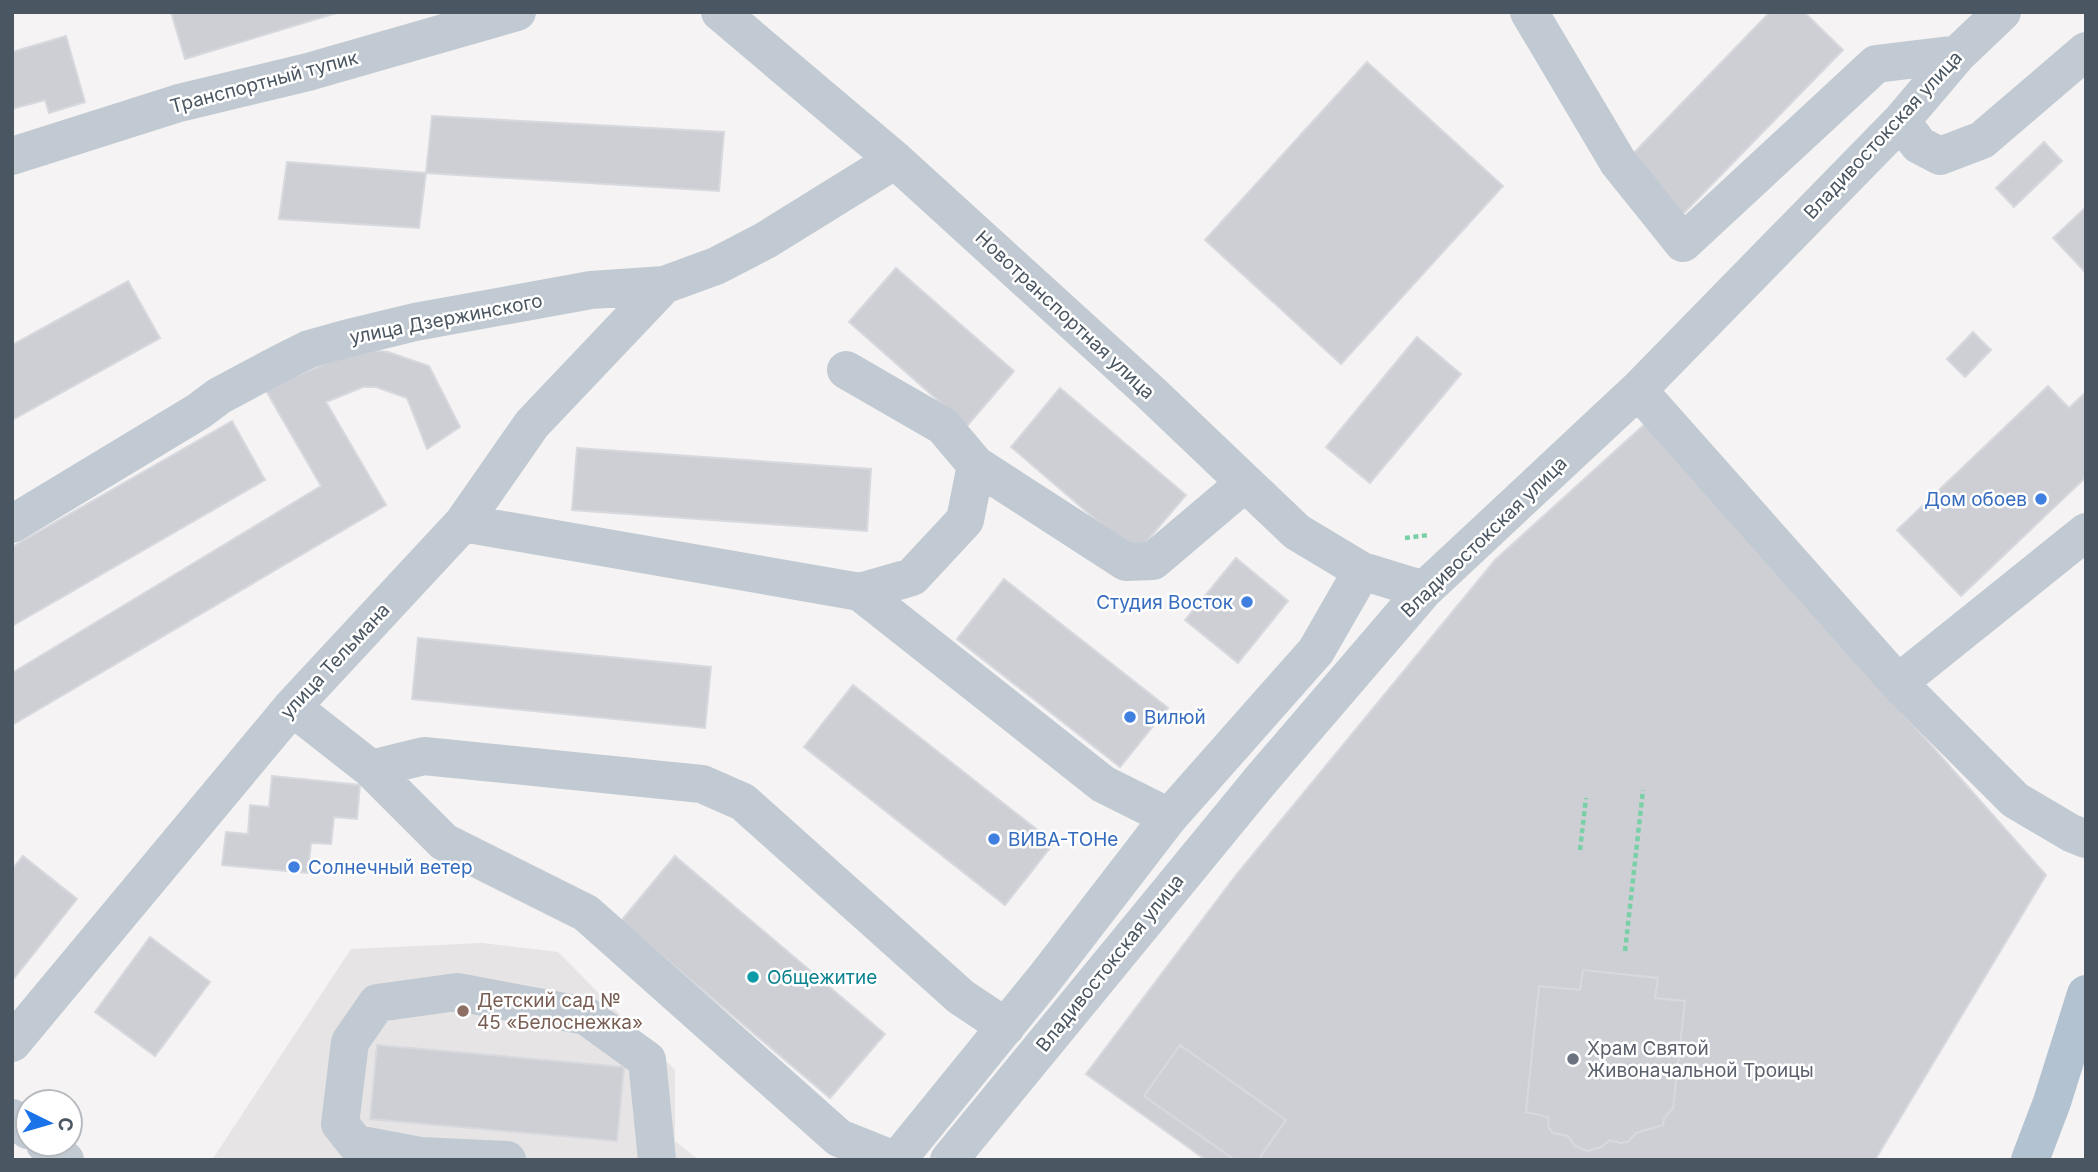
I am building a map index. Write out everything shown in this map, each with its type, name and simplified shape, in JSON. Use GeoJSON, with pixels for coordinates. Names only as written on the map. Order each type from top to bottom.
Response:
{"type":"FeatureCollection","features":[{"type":"Feature","properties":{"kind":"main road"},"geometry":{"type":"LineString","coordinates":[[2030,1160],[2052,1102],[2086,994]]}},
{"type":"Feature","properties":{"kind":"street","name":"Транспортный тупик"},"geometry":{"type":"LineString","coordinates":[[12,156],[179,103],[308,72],[517,12]]}},
{"type":"Feature","properties":{"kind":"street","name":"Новотранспортная улица"},"geometry":{"type":"LineString","coordinates":[[720,12],[895,160],[1120,365],[1297,532],[1362,571],[1424,590]]}},
{"type":"Feature","properties":{"kind":"street"},"geometry":{"type":"LineString","coordinates":[[1529,12],[1618,162],[1683,243],[1876,64],[1958,54]]}},
{"type":"Feature","properties":{"kind":"street","name":"Владивостокская улица"},"geometry":{"type":"LineString","coordinates":[[949,1160],[1259,781],[1424,590],[1638,390],[1901,121],[1958,54],[2002,12]]}},
{"type":"Feature","properties":{"kind":"street"},"geometry":{"type":"LineString","coordinates":[[1901,121],[1919,145],[1940,156],[1982,140],[2086,51]]}},
{"type":"Feature","properties":{"kind":"street","name":"улица Дзержинского"},"geometry":{"type":"LineString","coordinates":[[12,524],[199,411],[219,396],[309,349],[415,322],[591,290],[664,285],[716,266],[766,240],[895,160]]}},
{"type":"Feature","properties":{"kind":"street","name":"улица Тельмана"},"geometry":{"type":"LineString","coordinates":[[12,1043],[292,707],[463,523],[532,425],[664,285]]}},
{"type":"Feature","properties":{"kind":"street"},"geometry":{"type":"LineString","coordinates":[[846,370],[943,426],[976,465],[1126,562],[1153,561],[1245,483]]}},
{"type":"Feature","properties":{"kind":"street"},"geometry":{"type":"LineString","coordinates":[[1638,390],[1898,683],[2015,800],[2071,834],[2086,839]]}},
{"type":"Feature","properties":{"kind":"street"},"geometry":{"type":"LineString","coordinates":[[463,523],[860,592],[912,577],[965,520],[976,465]]}},
{"type":"Feature","properties":{"kind":"street"},"geometry":{"type":"LineString","coordinates":[[1898,683],[2086,532]]}},
{"type":"Feature","properties":{"kind":"street"},"geometry":{"type":"LineString","coordinates":[[292,707],[371,769],[444,842],[586,913],[839,1138],[895,1160],[1006,1027],[1169,817],[1316,651],[1362,571]]}},
{"type":"Feature","properties":{"kind":"street"},"geometry":{"type":"LineString","coordinates":[[860,592],[1102,784],[1169,817]]}},
{"type":"Feature","properties":{"kind":"street"},"geometry":{"type":"LineString","coordinates":[[371,769],[424,756],[702,784],[743,802],[961,997],[1006,1027]]}},
{"type":"Feature","properties":{"kind":"street"},"geometry":{"type":"LineString","coordinates":[[507,1160],[420,1156],[356,1144],[340,1124],[350,1042],[377,1003],[457,992],[586,1016],[647,1060],[657,1160]]}},
{"type":"Feature","properties":{"kind":"path"},"geometry":{"type":"LineString","coordinates":[[1625,951],[1643,790]]}},
{"type":"Feature","properties":{"kind":"path"},"geometry":{"type":"LineString","coordinates":[[1580,850],[1586,798]]}},
{"type":"Feature","properties":{"kind":"shaded area","name":"Детский сад № 45 «Белоснежка»"},"geometry":{"type":"Polygon","coordinates":[[[482,943],[558,952],[675,1070],[675,1141],[699,1160],[212,1160],[351,949],[482,943]]]}},
{"type":"Feature","properties":{"kind":"building"},"geometry":{"type":"Polygon","coordinates":[[[171,12],[340,12],[185,59],[171,12]]]}},
{"type":"Feature","properties":{"kind":"building"},"geometry":{"type":"Polygon","coordinates":[[[1770,12],[1804,12],[1843,50],[1681,216],[1625,162],[1770,12]]]}},
{"type":"Feature","properties":{"kind":"building"},"geometry":{"type":"Polygon","coordinates":[[[66,36],[85,102],[49,113],[45,100],[12,109],[12,52],[66,36]]]}},
{"type":"Feature","properties":{"kind":"building"},"geometry":{"type":"Polygon","coordinates":[[[1367,62],[1503,186],[1341,364],[1205,240],[1367,62]]]}},
{"type":"Feature","properties":{"kind":"building"},"geometry":{"type":"Polygon","coordinates":[[[432,116],[724,132],[719,191],[426,173],[432,116]]]}},
{"type":"Feature","properties":{"kind":"building"},"geometry":{"type":"Polygon","coordinates":[[[2044,142],[2062,161],[2014,207],[1996,188],[2044,142]]]}},
{"type":"Feature","properties":{"kind":"building"},"geometry":{"type":"Polygon","coordinates":[[[287,162],[426,173],[419,228],[279,219],[287,162]]]}},
{"type":"Feature","properties":{"kind":"building"},"geometry":{"type":"Polygon","coordinates":[[[2086,207],[2086,273],[2053,238],[2086,207]]]}},
{"type":"Feature","properties":{"kind":"building"},"geometry":{"type":"Polygon","coordinates":[[[896,268],[1014,371],[967,426],[849,322],[896,268]]]}},
{"type":"Feature","properties":{"kind":"building"},"geometry":{"type":"Polygon","coordinates":[[[128,281],[160,338],[12,420],[12,345],[128,281]]]}},
{"type":"Feature","properties":{"kind":"building"},"geometry":{"type":"Polygon","coordinates":[[[1973,332],[1991,350],[1965,377],[1947,359],[1973,332]]]}},
{"type":"Feature","properties":{"kind":"building"},"geometry":{"type":"Polygon","coordinates":[[[1417,337],[1461,374],[1370,483],[1326,447],[1417,337]]]}},
{"type":"Feature","properties":{"kind":"building"},"geometry":{"type":"Polygon","coordinates":[[[360,349],[388,352],[429,366],[460,427],[427,449],[407,398],[376,387],[363,387],[326,402],[386,505],[12,725],[12,673],[321,486],[265,389],[360,349]]]}},
{"type":"Feature","properties":{"kind":"building"},"geometry":{"type":"Polygon","coordinates":[[[2048,386],[2069,408],[2086,392],[2086,477],[1961,596],[1897,530],[2048,386]]]}},
{"type":"Feature","properties":{"kind":"building"},"geometry":{"type":"Polygon","coordinates":[[[1060,388],[1186,495],[1136,554],[1011,447],[1060,388]]]}},
{"type":"Feature","properties":{"kind":"building"},"geometry":{"type":"Polygon","coordinates":[[[232,421],[265,480],[12,626],[12,547],[232,421]]]}},
{"type":"Feature","properties":{"kind":"building"},"geometry":{"type":"Polygon","coordinates":[[[1646,423],[2046,875],[1875,1160],[1206,1160],[1086,1074],[1236,875],[1495,560],[1646,423]]]}},
{"type":"Feature","properties":{"kind":"building"},"geometry":{"type":"Polygon","coordinates":[[[577,448],[871,469],[867,531],[572,510],[577,448]]]}},
{"type":"Feature","properties":{"kind":"building"},"geometry":{"type":"Polygon","coordinates":[[[1236,558],[1288,601],[1238,663],[1185,620],[1236,558]]]}},
{"type":"Feature","properties":{"kind":"building"},"geometry":{"type":"Polygon","coordinates":[[[1004,579],[1168,708],[1120,767],[957,639],[1004,579]]]}},
{"type":"Feature","properties":{"kind":"building"},"geometry":{"type":"Polygon","coordinates":[[[418,638],[711,667],[705,728],[412,699],[418,638]]]}},
{"type":"Feature","properties":{"kind":"building"},"geometry":{"type":"Polygon","coordinates":[[[853,685],[1054,843],[1005,905],[804,747],[853,685]]]}},
{"type":"Feature","properties":{"kind":"building"},"geometry":{"type":"Polygon","coordinates":[[[272,776],[360,785],[357,819],[334,817],[331,844],[311,843],[308,873],[222,865],[226,832],[248,834],[250,805],[269,807],[272,776]]]}},
{"type":"Feature","properties":{"kind":"building"},"geometry":{"type":"Polygon","coordinates":[[[23,856],[77,899],[12,981],[12,869],[23,856]]]}},
{"type":"Feature","properties":{"kind":"building","name":"Общежитие"},"geometry":{"type":"Polygon","coordinates":[[[675,856],[885,1034],[830,1098],[621,921],[675,856]]]}},
{"type":"Feature","properties":{"kind":"building"},"geometry":{"type":"Polygon","coordinates":[[[150,937],[210,982],[155,1056],[95,1012],[150,937]]]}},
{"type":"Feature","properties":{"kind":"building"},"geometry":{"type":"Polygon","coordinates":[[[1583,970],[1658,978],[1655,998],[1685,1001],[1673,1108],[1664,1118],[1663,1125],[1636,1133],[1628,1142],[1610,1140],[1601,1147],[1587,1151],[1575,1146],[1568,1136],[1553,1133],[1549,1128],[1548,1117],[1526,1112],[1539,986],[1580,990],[1583,970]]]}},
{"type":"Feature","properties":{"kind":"building"},"geometry":{"type":"Polygon","coordinates":[[[377,1045],[624,1067],[617,1141],[370,1119],[377,1045]]]}},
{"type":"Feature","properties":{"kind":"building"},"geometry":{"type":"Polygon","coordinates":[[[1180,1045],[1286,1120],[1258,1160],[1235,1160],[1144,1096],[1180,1045]]]}},
{"type":"Feature","properties":{"kind":"place","name":"Дом обоев"},"geometry":{"type":"Point","coordinates":[2041,499]}},
{"type":"Feature","properties":{"kind":"place","name":"Студия Восток"},"geometry":{"type":"Point","coordinates":[1247,602]}},
{"type":"Feature","properties":{"kind":"place","name":"Вилюй"},"geometry":{"type":"Point","coordinates":[1130,717]}},
{"type":"Feature","properties":{"kind":"place","name":"ВИВА-ТОНе"},"geometry":{"type":"Point","coordinates":[994,839]}},
{"type":"Feature","properties":{"kind":"place","name":"Солнечный ветер"},"geometry":{"type":"Point","coordinates":[294,867]}},
{"type":"Feature","properties":{"kind":"place","name":"Общежитие"},"geometry":{"type":"Point","coordinates":[753,977]}},
{"type":"Feature","properties":{"kind":"place","name":"Детский сад № 45 «Белоснежка»"},"geometry":{"type":"Point","coordinates":[463,1011]}},
{"type":"Feature","properties":{"kind":"place","name":"Храм Святой Живоначальной Троицы"},"geometry":{"type":"Point","coordinates":[1573,1059]}}]}
